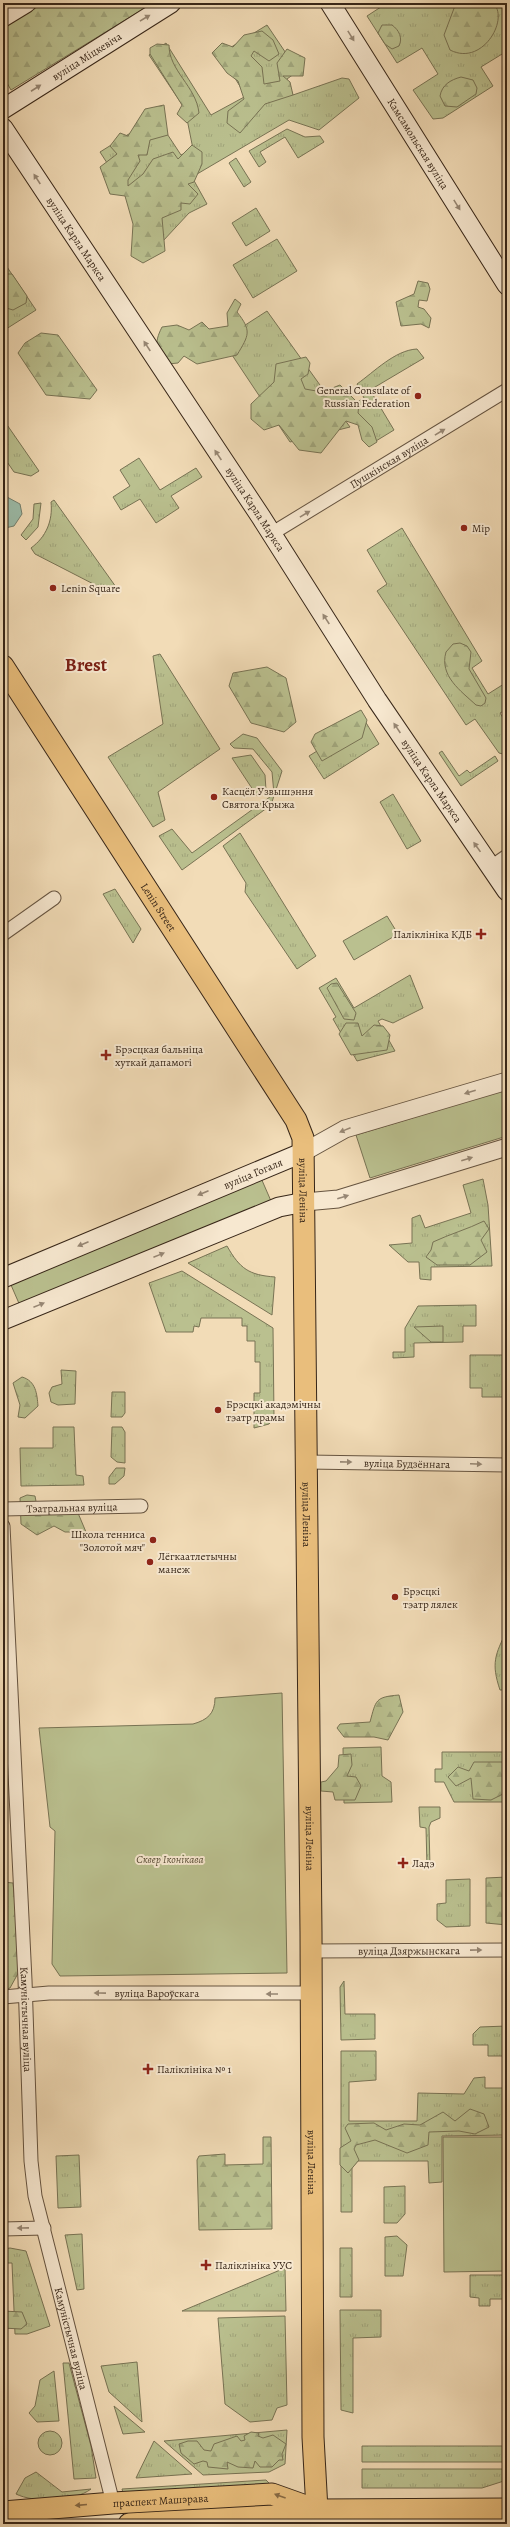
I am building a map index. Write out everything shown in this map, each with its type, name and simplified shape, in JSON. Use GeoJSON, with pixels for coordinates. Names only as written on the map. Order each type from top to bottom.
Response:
{"type":"FeatureCollection","features":[{"type":"Feature","properties":{"kind":"main road"},"geometry":{"type":"LineString","coordinates":[[3,17],[26,3]]}},
{"type":"Feature","properties":{"kind":"main road","name":"вуліца Міцкевіча"},"geometry":{"type":"LineString","coordinates":[[3,109],[171,3]]}},
{"type":"Feature","properties":{"kind":"main road","name":"Камсамольская вуліца"},"geometry":{"type":"LineString","coordinates":[[330,3],[507,285]]}},
{"type":"Feature","properties":{"kind":"main road","name":"вуліца Карла Маркса"},"geometry":{"type":"LineString","coordinates":[[3,128],[271,534],[377,700],[507,891]]}},
{"type":"Feature","properties":{"kind":"main road","name":"Lenin Street"},"geometry":{"type":"LineString","coordinates":[[3,666],[296,1120],[301,1131],[304,1152]]}},
{"type":"Feature","properties":{"kind":"main road","name":"вуліца Леніна"},"geometry":{"type":"LineString","coordinates":[[304,1152],[311,1951],[313,2437],[317,2517]]}},
{"type":"Feature","properties":{"kind":"main road","name":"вуліца Гогаля"},"geometry":{"type":"LineString","coordinates":[[3,1278],[304,1152]]}},
{"type":"Feature","properties":{"kind":"main road"},"geometry":{"type":"LineString","coordinates":[[3,1320],[279,1207],[304,1202]]}},
{"type":"Feature","properties":{"kind":"main road","name":"праспект Машэрава"},"geometry":{"type":"LineString","coordinates":[[3,2512],[154,2500],[272,2494],[317,2517]]}},
{"type":"Feature","properties":{"kind":"main road"},"geometry":{"type":"LineString","coordinates":[[154,2500],[155,2522]]}},
{"type":"Feature","properties":{"kind":"main road","name":"праспект Машэрава"},"geometry":{"type":"LineString","coordinates":[[129,2524],[274,2516],[317,2517],[507,2509]]}},
{"type":"Feature","properties":{"kind":"street","name":"Пушкінская вуліца"},"geometry":{"type":"LineString","coordinates":[[271,534],[507,390]]}},
{"type":"Feature","properties":{"kind":"street"},"geometry":{"type":"LineString","coordinates":[[491,867],[507,856]]}},
{"type":"Feature","properties":{"kind":"street"},"geometry":{"type":"LineString","coordinates":[[3,934],[54,898]]}},
{"type":"Feature","properties":{"kind":"street","name":"вуліца Гогаля"},"geometry":{"type":"LineString","coordinates":[[304,1152],[345,1129],[507,1081]]}},
{"type":"Feature","properties":{"kind":"street"},"geometry":{"type":"LineString","coordinates":[[304,1202],[338,1199],[507,1147]]}},
{"type":"Feature","properties":{"kind":"street","name":"вуліца Будзённага"},"geometry":{"type":"LineString","coordinates":[[307,1462],[507,1465]]}},
{"type":"Feature","properties":{"kind":"street","name":"Тэатральная вуліца"},"geometry":{"type":"LineString","coordinates":[[3,1509],[141,1506]]}},
{"type":"Feature","properties":{"kind":"street","name":"Камуністычная вуліца"},"geometry":{"type":"LineString","coordinates":[[3,1526],[25,1994],[31,2161],[35,2196],[113,2503]]}},
{"type":"Feature","properties":{"kind":"street","name":"вуліца Дзяржынскага"},"geometry":{"type":"LineString","coordinates":[[311,1951],[507,1950]]}},
{"type":"Feature","properties":{"kind":"street","name":"вуліца Вароўскага"},"geometry":{"type":"LineString","coordinates":[[3,1997],[25,1994],[311,1993]]}},
{"type":"Feature","properties":{"kind":"street"},"geometry":{"type":"LineString","coordinates":[[3,2229],[44,2228]]}},
{"type":"Feature","properties":{"kind":"green space"},"geometry":{"type":"Polygon","coordinates":[[[44,3],[153,3],[11,90],[3,76],[3,28],[44,3]]]}},
{"type":"Feature","properties":{"kind":"green space"},"geometry":{"type":"Polygon","coordinates":[[[387,3],[507,3],[507,51],[481,67],[493,86],[443,118],[433,119],[413,90],[438,74],[422,48],[397,63],[367,16],[387,3]]]}},
{"type":"Feature","properties":{"kind":"green space"},"geometry":{"type":"Polygon","coordinates":[[[456,3],[493,3],[497,10],[498,19],[496,29],[483,47],[473,52],[462,53],[450,50],[444,35],[456,3]]]}},
{"type":"Feature","properties":{"kind":"green space"},"geometry":{"type":"Polygon","coordinates":[[[267,25],[298,71],[287,79],[293,95],[342,78],[349,79],[359,98],[319,130],[289,120],[192,177],[207,204],[189,213],[150,255],[143,219],[100,152],[156,117],[181,155],[193,149],[185,109],[149,55],[166,43],[211,115],[246,96],[220,54],[267,25]]]}},
{"type":"Feature","properties":{"kind":"green space"},"geometry":{"type":"Polygon","coordinates":[[[382,25],[392,25],[397,29],[401,40],[399,46],[392,49],[385,44],[378,33],[382,25]]]}},
{"type":"Feature","properties":{"kind":"green space"},"geometry":{"type":"Polygon","coordinates":[[[262,31],[273,40],[279,54],[269,61],[254,51],[251,56],[262,67],[264,84],[280,81],[277,63],[287,49],[305,58],[303,76],[283,76],[290,82],[293,95],[265,104],[240,133],[227,123],[228,111],[244,99],[238,81],[227,73],[212,53],[222,43],[233,47],[244,35],[262,31]]]}},
{"type":"Feature","properties":{"kind":"green space"},"geometry":{"type":"Polygon","coordinates":[[[157,44],[169,45],[173,63],[197,103],[199,113],[187,123],[177,114],[182,105],[150,54],[150,48],[157,44]]]}},
{"type":"Feature","properties":{"kind":"green space"},"geometry":{"type":"Polygon","coordinates":[[[461,77],[473,80],[477,88],[476,94],[457,107],[445,106],[440,96],[441,92],[450,81],[461,77]]]}},
{"type":"Feature","properties":{"kind":"green space"},"geometry":{"type":"Polygon","coordinates":[[[164,105],[168,135],[150,140],[147,155],[138,155],[140,161],[128,180],[128,186],[143,174],[153,159],[173,152],[178,159],[192,145],[202,152],[202,164],[194,182],[188,184],[198,194],[190,204],[181,203],[181,210],[162,218],[165,251],[143,263],[131,256],[133,224],[125,196],[110,194],[100,167],[117,154],[110,146],[120,133],[128,136],[145,109],[164,105]]]}},
{"type":"Feature","properties":{"kind":"green space"},"geometry":{"type":"Polygon","coordinates":[[[287,129],[305,137],[320,136],[324,142],[298,158],[285,137],[260,152],[266,162],[259,167],[249,151],[287,129]]]}},
{"type":"Feature","properties":{"kind":"green space"},"geometry":{"type":"Polygon","coordinates":[[[236,158],[251,182],[244,187],[229,163],[236,158]]]}},
{"type":"Feature","properties":{"kind":"green space"},"geometry":{"type":"Polygon","coordinates":[[[256,208],[270,231],[246,246],[232,223],[256,208]]]}},
{"type":"Feature","properties":{"kind":"green space"},"geometry":{"type":"Polygon","coordinates":[[[277,239],[297,271],[253,298],[233,265],[277,239]]]}},
{"type":"Feature","properties":{"kind":"green space"},"geometry":{"type":"Polygon","coordinates":[[[3,261],[36,310],[3,331],[3,261]]]}},
{"type":"Feature","properties":{"kind":"green space"},"geometry":{"type":"Polygon","coordinates":[[[12,274],[27,296],[26,303],[13,310],[3,307],[3,276],[12,274]]]}},
{"type":"Feature","properties":{"kind":"green space"},"geometry":{"type":"Polygon","coordinates":[[[418,281],[428,283],[430,289],[427,301],[419,300],[418,307],[424,309],[431,318],[429,328],[421,324],[401,326],[396,302],[414,294],[418,281]]]}},
{"type":"Feature","properties":{"kind":"green space"},"geometry":{"type":"Polygon","coordinates":[[[235,299],[241,304],[237,312],[242,318],[247,329],[246,338],[237,355],[197,364],[184,356],[178,363],[168,364],[159,350],[157,342],[162,327],[177,325],[189,330],[202,322],[209,329],[228,326],[227,313],[235,299]]]}},
{"type":"Feature","properties":{"kind":"green space"},"geometry":{"type":"Polygon","coordinates":[[[267,311],[350,427],[290,442],[222,340],[267,311]]]}},
{"type":"Feature","properties":{"kind":"green space"},"geometry":{"type":"Polygon","coordinates":[[[41,333],[58,335],[97,390],[90,399],[46,395],[18,353],[25,343],[41,333]]]}},
{"type":"Feature","properties":{"kind":"green space"},"geometry":{"type":"Polygon","coordinates":[[[417,349],[424,358],[370,390],[394,430],[371,444],[354,404],[364,398],[357,384],[393,357],[409,350],[417,349]]]}},
{"type":"Feature","properties":{"kind":"green space"},"geometry":{"type":"Polygon","coordinates":[[[306,357],[310,363],[308,374],[301,379],[305,389],[322,392],[340,385],[359,404],[358,413],[372,427],[377,442],[369,447],[362,440],[358,425],[346,421],[321,453],[299,450],[279,425],[264,430],[251,419],[251,404],[274,382],[276,364],[306,357]]]}},
{"type":"Feature","properties":{"kind":"green space"},"geometry":{"type":"Polygon","coordinates":[[[3,419],[39,471],[31,476],[14,472],[3,456],[3,419]]]}},
{"type":"Feature","properties":{"kind":"green space"},"geometry":{"type":"Polygon","coordinates":[[[139,458],[160,490],[196,468],[202,477],[171,496],[179,508],[156,523],[140,499],[121,510],[113,497],[130,486],[120,470],[139,458]]]}},
{"type":"Feature","properties":{"kind":"green space"},"geometry":{"type":"Polygon","coordinates":[[[54,500],[116,587],[109,592],[35,554],[31,548],[41,539],[50,522],[51,502],[54,500]]]}},
{"type":"Feature","properties":{"kind":"green space"},"geometry":{"type":"Polygon","coordinates":[[[41,503],[38,527],[26,540],[21,535],[33,519],[34,504],[41,503]]]}},
{"type":"Feature","properties":{"kind":"green space"},"geometry":{"type":"Polygon","coordinates":[[[402,528],[482,661],[472,668],[488,694],[507,682],[507,709],[500,713],[507,724],[507,755],[499,753],[475,719],[466,725],[377,591],[387,584],[367,550],[402,528]]]}},
{"type":"Feature","properties":{"kind":"green space"},"geometry":{"type":"Polygon","coordinates":[[[460,643],[467,646],[471,652],[469,669],[486,698],[485,703],[481,706],[476,705],[448,676],[445,661],[446,652],[453,644],[460,643]]]}},
{"type":"Feature","properties":{"kind":"green space"},"geometry":{"type":"Polygon","coordinates":[[[160,654],[220,749],[158,792],[165,820],[153,827],[108,757],[163,724],[153,656],[160,654]]]}},
{"type":"Feature","properties":{"kind":"green space"},"geometry":{"type":"Polygon","coordinates":[[[267,667],[286,678],[296,722],[284,732],[251,723],[229,686],[233,673],[267,667]]]}},
{"type":"Feature","properties":{"kind":"green space"},"geometry":{"type":"Polygon","coordinates":[[[361,710],[367,720],[362,738],[322,761],[311,742],[315,734],[361,710]]]}},
{"type":"Feature","properties":{"kind":"green space"},"geometry":{"type":"Polygon","coordinates":[[[365,721],[379,744],[324,779],[309,756],[365,721]]]}},
{"type":"Feature","properties":{"kind":"green space"},"geometry":{"type":"Polygon","coordinates":[[[243,734],[257,738],[282,771],[271,805],[182,870],[159,836],[172,829],[192,853],[274,794],[272,772],[253,749],[234,748],[230,744],[243,734]]]}},
{"type":"Feature","properties":{"kind":"green space"},"geometry":{"type":"Polygon","coordinates":[[[442,751],[459,776],[467,770],[470,773],[495,756],[498,761],[461,786],[439,753],[442,751]]]}},
{"type":"Feature","properties":{"kind":"green space"},"geometry":{"type":"Polygon","coordinates":[[[251,755],[265,775],[266,790],[257,796],[232,758],[251,755]]]}},
{"type":"Feature","properties":{"kind":"green space"},"geometry":{"type":"Polygon","coordinates":[[[393,794],[421,841],[407,849],[380,802],[393,794]]]}},
{"type":"Feature","properties":{"kind":"green space"},"geometry":{"type":"Polygon","coordinates":[[[240,833],[316,956],[297,969],[245,892],[246,883],[223,846],[240,833]]]}},
{"type":"Feature","properties":{"kind":"green space"},"geometry":{"type":"Polygon","coordinates":[[[115,889],[141,929],[133,943],[103,894],[115,889]]]}},
{"type":"Feature","properties":{"kind":"green space"},"geometry":{"type":"Polygon","coordinates":[[[387,916],[398,934],[354,960],[343,941],[387,916]]]}},
{"type":"Feature","properties":{"kind":"green space"},"geometry":{"type":"Polygon","coordinates":[[[410,975],[423,1008],[393,1023],[382,1019],[378,1021],[395,1051],[357,1061],[333,1019],[336,1017],[319,988],[336,978],[354,1008],[410,975]]]}},
{"type":"Feature","properties":{"kind":"green space"},"geometry":{"type":"Polygon","coordinates":[[[337,983],[356,1013],[354,1020],[344,1019],[327,988],[331,984],[337,983]]]}},
{"type":"Feature","properties":{"kind":"green space"},"geometry":{"type":"Polygon","coordinates":[[[346,1023],[358,1023],[362,1036],[374,1025],[383,1026],[390,1035],[387,1050],[351,1055],[339,1034],[346,1023]]]}},
{"type":"Feature","properties":{"kind":"green space"},"geometry":{"type":"Polygon","coordinates":[[[507,1089],[507,1136],[370,1178],[356,1135],[507,1089]]]}},
{"type":"Feature","properties":{"kind":"green space"},"geometry":{"type":"Polygon","coordinates":[[[261,1178],[271,1201],[21,1308],[11,1285],[261,1178]]]}},
{"type":"Feature","properties":{"kind":"green space"},"geometry":{"type":"Polygon","coordinates":[[[483,1179],[488,1205],[492,1266],[431,1267],[431,1280],[420,1279],[419,1262],[408,1262],[389,1245],[412,1243],[412,1218],[420,1215],[425,1228],[471,1213],[463,1185],[483,1179]]]}},
{"type":"Feature","properties":{"kind":"green space"},"geometry":{"type":"Polygon","coordinates":[[[484,1221],[489,1229],[481,1240],[487,1252],[470,1265],[437,1265],[426,1257],[431,1250],[433,1242],[484,1221]]]}},
{"type":"Feature","properties":{"kind":"green space"},"geometry":{"type":"Polygon","coordinates":[[[227,1246],[236,1260],[246,1269],[258,1275],[275,1277],[272,1315],[188,1263],[227,1246]]]}},
{"type":"Feature","properties":{"kind":"green space"},"geometry":{"type":"Polygon","coordinates":[[[182,1271],[273,1328],[274,1418],[269,1424],[254,1428],[254,1393],[260,1393],[260,1362],[255,1362],[255,1341],[247,1341],[247,1326],[242,1326],[242,1318],[201,1318],[199,1327],[194,1326],[193,1332],[166,1332],[149,1283],[182,1271]]]}},
{"type":"Feature","properties":{"kind":"green space"},"geometry":{"type":"Polygon","coordinates":[[[476,1305],[476,1326],[463,1326],[463,1342],[414,1343],[414,1357],[393,1358],[393,1352],[405,1352],[405,1328],[418,1306],[476,1305]]]}},
{"type":"Feature","properties":{"kind":"green space"},"geometry":{"type":"Polygon","coordinates":[[[443,1326],[443,1342],[431,1342],[414,1327],[443,1326]]]}},
{"type":"Feature","properties":{"kind":"green space"},"geometry":{"type":"Polygon","coordinates":[[[470,1355],[503,1355],[503,1384],[507,1385],[507,1424],[505,1424],[505,1397],[482,1397],[482,1388],[470,1388],[470,1355]]]}},
{"type":"Feature","properties":{"kind":"green space"},"geometry":{"type":"Polygon","coordinates":[[[61,1370],[76,1371],[75,1404],[58,1405],[51,1402],[49,1393],[52,1387],[62,1384],[61,1370]]]}},
{"type":"Feature","properties":{"kind":"green space"},"geometry":{"type":"Polygon","coordinates":[[[22,1377],[27,1379],[35,1388],[38,1406],[25,1418],[18,1417],[20,1405],[13,1383],[22,1377]]]}},
{"type":"Feature","properties":{"kind":"green space"},"geometry":{"type":"Polygon","coordinates":[[[112,1392],[125,1392],[125,1413],[122,1417],[111,1417],[112,1392]]]}},
{"type":"Feature","properties":{"kind":"green space"},"geometry":{"type":"Polygon","coordinates":[[[53,1427],[74,1427],[76,1475],[83,1476],[84,1485],[21,1486],[20,1448],[53,1448],[53,1427]]]}},
{"type":"Feature","properties":{"kind":"green space"},"geometry":{"type":"Polygon","coordinates":[[[112,1427],[122,1427],[125,1432],[125,1463],[117,1462],[111,1457],[112,1427]]]}},
{"type":"Feature","properties":{"kind":"green space"},"geometry":{"type":"Polygon","coordinates":[[[116,1468],[125,1468],[124,1476],[115,1484],[109,1484],[109,1477],[116,1468]]]}},
{"type":"Feature","properties":{"kind":"green space"},"geometry":{"type":"Polygon","coordinates":[[[27,1495],[35,1496],[38,1512],[78,1513],[86,1532],[65,1532],[54,1526],[37,1535],[21,1524],[20,1498],[27,1495]]]}},
{"type":"Feature","properties":{"kind":"green space"},"geometry":{"type":"Polygon","coordinates":[[[507,1630],[507,1690],[500,1690],[495,1666],[497,1653],[507,1630]]]}},
{"type":"Feature","properties":{"kind":"green space","name":"Сквер Іконікава"},"geometry":{"type":"Polygon","coordinates":[[[282,1693],[287,1973],[60,1976],[52,1964],[55,1831],[50,1827],[39,1728],[193,1724],[209,1716],[214,1708],[215,1698],[282,1693]]]}},
{"type":"Feature","properties":{"kind":"green space"},"geometry":{"type":"Polygon","coordinates":[[[399,1695],[403,1712],[388,1740],[374,1737],[344,1737],[337,1728],[340,1724],[370,1722],[375,1704],[378,1701],[385,1697],[399,1695]]]}},
{"type":"Feature","properties":{"kind":"green space"},"geometry":{"type":"Polygon","coordinates":[[[381,1747],[382,1776],[391,1782],[392,1802],[344,1803],[343,1748],[381,1747]]]}},
{"type":"Feature","properties":{"kind":"green space"},"geometry":{"type":"Polygon","coordinates":[[[442,1752],[507,1752],[507,1802],[454,1802],[444,1782],[435,1782],[435,1769],[442,1769],[442,1752]]]}},
{"type":"Feature","properties":{"kind":"green space"},"geometry":{"type":"Polygon","coordinates":[[[351,1754],[352,1765],[347,1776],[356,1777],[361,1786],[355,1800],[335,1800],[333,1792],[321,1791],[321,1782],[326,1781],[338,1767],[339,1755],[351,1754]]]}},
{"type":"Feature","properties":{"kind":"green space"},"geometry":{"type":"Polygon","coordinates":[[[474,1762],[504,1762],[507,1767],[507,1792],[491,1800],[473,1799],[471,1778],[456,1786],[448,1777],[458,1767],[469,1771],[474,1762]]]}},
{"type":"Feature","properties":{"kind":"green space"},"geometry":{"type":"Polygon","coordinates":[[[419,1807],[440,1807],[440,1818],[431,1822],[429,1827],[430,1867],[427,1867],[426,1828],[420,1827],[419,1807]]]}},
{"type":"Feature","properties":{"kind":"green space"},"geometry":{"type":"Polygon","coordinates":[[[507,1877],[507,1925],[486,1923],[486,1878],[507,1877]]]}},
{"type":"Feature","properties":{"kind":"green space"},"geometry":{"type":"Polygon","coordinates":[[[470,1879],[470,1926],[446,1927],[437,1920],[437,1904],[446,1903],[446,1880],[470,1879]]]}},
{"type":"Feature","properties":{"kind":"green space"},"geometry":{"type":"Polygon","coordinates":[[[3,1882],[13,1883],[21,1968],[10,1988],[3,1990],[3,1882]]]}},
{"type":"Feature","properties":{"kind":"green space"},"geometry":{"type":"Polygon","coordinates":[[[344,1981],[345,2014],[375,2014],[375,2039],[341,2040],[340,1987],[344,1981]]]}},
{"type":"Feature","properties":{"kind":"green space"},"geometry":{"type":"Polygon","coordinates":[[[507,2026],[507,2056],[488,2056],[488,2045],[473,2045],[473,2034],[480,2027],[507,2026]]]}},
{"type":"Feature","properties":{"kind":"green space"},"geometry":{"type":"Polygon","coordinates":[[[341,2051],[376,2051],[376,2080],[349,2082],[349,2121],[417,2121],[418,2093],[464,2094],[474,2078],[485,2077],[485,2088],[507,2088],[507,2135],[442,2136],[442,2182],[429,2183],[428,2161],[352,2161],[352,2212],[341,2212],[341,2051]]]}},
{"type":"Feature","properties":{"kind":"green space"},"geometry":{"type":"Polygon","coordinates":[[[470,2109],[484,2114],[489,2127],[475,2134],[459,2131],[429,2132],[428,2145],[407,2153],[375,2140],[356,2145],[354,2149],[359,2160],[348,2173],[340,2165],[340,2148],[351,2141],[345,2128],[348,2124],[374,2123],[386,2130],[404,2124],[420,2125],[443,2112],[455,2121],[470,2109]]]}},
{"type":"Feature","properties":{"kind":"green space"},"geometry":{"type":"Polygon","coordinates":[[[263,2137],[271,2137],[272,2229],[199,2230],[197,2160],[199,2156],[225,2154],[225,2165],[263,2164],[263,2137]]]}},
{"type":"Feature","properties":{"kind":"green space"},"geometry":{"type":"Polygon","coordinates":[[[443,2137],[507,2137],[507,2271],[444,2272],[443,2137]]]}},
{"type":"Feature","properties":{"kind":"green space"},"geometry":{"type":"Polygon","coordinates":[[[79,2155],[81,2207],[58,2208],[56,2156],[79,2155]]]}},
{"type":"Feature","properties":{"kind":"green space"},"geometry":{"type":"Polygon","coordinates":[[[405,2186],[405,2214],[397,2223],[384,2223],[384,2187],[405,2186]]]}},
{"type":"Feature","properties":{"kind":"green space"},"geometry":{"type":"Polygon","coordinates":[[[82,2234],[84,2289],[77,2290],[65,2235],[82,2234]]]}},
{"type":"Feature","properties":{"kind":"green space"},"geometry":{"type":"Polygon","coordinates":[[[397,2236],[407,2245],[403,2276],[385,2276],[385,2237],[397,2236]]]}},
{"type":"Feature","properties":{"kind":"green space"},"geometry":{"type":"Polygon","coordinates":[[[10,2248],[26,2251],[50,2326],[27,2334],[15,2334],[12,2263],[3,2263],[3,2249],[10,2248]]]}},
{"type":"Feature","properties":{"kind":"green space"},"geometry":{"type":"Polygon","coordinates":[[[340,2248],[352,2248],[352,2297],[340,2297],[340,2248]]]}},
{"type":"Feature","properties":{"kind":"green space"},"geometry":{"type":"Polygon","coordinates":[[[285,2268],[286,2311],[182,2311],[285,2268]]]}},
{"type":"Feature","properties":{"kind":"green space"},"geometry":{"type":"Polygon","coordinates":[[[470,2275],[507,2275],[507,2299],[490,2299],[490,2306],[479,2306],[479,2298],[470,2297],[470,2275]]]}},
{"type":"Feature","properties":{"kind":"green space"},"geometry":{"type":"Polygon","coordinates":[[[340,2310],[381,2310],[381,2337],[353,2338],[353,2413],[341,2410],[340,2310]]]}},
{"type":"Feature","properties":{"kind":"green space"},"geometry":{"type":"Polygon","coordinates":[[[3,2311],[22,2312],[27,2324],[21,2329],[3,2328],[3,2311]]]}},
{"type":"Feature","properties":{"kind":"green space"},"geometry":{"type":"Polygon","coordinates":[[[285,2316],[287,2405],[277,2408],[272,2420],[250,2422],[225,2404],[218,2318],[285,2316]]]}},
{"type":"Feature","properties":{"kind":"green space"},"geometry":{"type":"Polygon","coordinates":[[[137,2362],[142,2422],[109,2392],[101,2366],[137,2362]]]}},
{"type":"Feature","properties":{"kind":"green space"},"geometry":{"type":"Polygon","coordinates":[[[63,2363],[69,2363],[91,2446],[96,2478],[74,2479],[63,2363]]]}},
{"type":"Feature","properties":{"kind":"green space"},"geometry":{"type":"Polygon","coordinates":[[[54,2371],[59,2421],[37,2422],[29,2413],[35,2406],[40,2380],[54,2371]]]}},
{"type":"Feature","properties":{"kind":"green space"},"geometry":{"type":"Polygon","coordinates":[[[114,2406],[145,2432],[123,2434],[114,2406]]]}},
{"type":"Feature","properties":{"kind":"green space"},"geometry":{"type":"Polygon","coordinates":[[[287,2430],[285,2464],[269,2472],[203,2475],[164,2441],[287,2430]]]}},
{"type":"Feature","properties":{"kind":"green space"},"geometry":{"type":"Polygon","coordinates":[[[50,2431],[55,2432],[61,2438],[61,2448],[55,2454],[50,2455],[45,2454],[39,2448],[38,2443],[39,2438],[45,2432],[50,2431]]]}},
{"type":"Feature","properties":{"kind":"green space"},"geometry":{"type":"Polygon","coordinates":[[[251,2432],[259,2433],[258,2436],[263,2438],[273,2435],[286,2444],[282,2454],[283,2460],[279,2460],[272,2467],[260,2467],[255,2461],[253,2468],[238,2467],[227,2462],[228,2469],[208,2467],[207,2462],[203,2461],[194,2464],[181,2453],[179,2444],[188,2441],[197,2441],[204,2450],[211,2451],[214,2444],[237,2436],[241,2441],[245,2440],[244,2436],[251,2432]]]}},
{"type":"Feature","properties":{"kind":"green space"},"geometry":{"type":"Polygon","coordinates":[[[154,2441],[192,2474],[136,2478],[154,2441]]]}},
{"type":"Feature","properties":{"kind":"green space"},"geometry":{"type":"Polygon","coordinates":[[[362,2446],[507,2446],[507,2462],[362,2462],[362,2446]]]}},
{"type":"Feature","properties":{"kind":"green space"},"geometry":{"type":"Polygon","coordinates":[[[362,2469],[507,2469],[507,2480],[482,2488],[362,2488],[362,2469]]]}},
{"type":"Feature","properties":{"kind":"green space"},"geometry":{"type":"Polygon","coordinates":[[[36,2472],[62,2492],[91,2489],[75,2497],[54,2500],[33,2499],[16,2494],[25,2478],[36,2472]]]}},
{"type":"Feature","properties":{"kind":"green space"},"geometry":{"type":"Polygon","coordinates":[[[266,2480],[272,2486],[124,2496],[122,2489],[266,2480]]]}},
{"type":"Feature","properties":{"kind":"shaded area"},"geometry":{"type":"Polygon","coordinates":[[[7,497],[20,504],[22,514],[14,526],[5,528],[3,498],[7,497]]]}},
{"type":"Feature","properties":{"kind":"place","name":"General Consulate of Russian Federation"},"geometry":{"type":"Point","coordinates":[418,396]}},
{"type":"Feature","properties":{"kind":"place","name":"Мір"},"geometry":{"type":"Point","coordinates":[464,528]}},
{"type":"Feature","properties":{"kind":"place","name":"Lenin Square"},"geometry":{"type":"Point","coordinates":[53,588]}},
{"type":"Feature","properties":{"kind":"place","name":"Касцёл Узвышэння Святога Крыжа"},"geometry":{"type":"Point","coordinates":[214,797]}},
{"type":"Feature","properties":{"kind":"place","name":"Паліклініка КДБ"},"geometry":{"type":"Point","coordinates":[481,934]}},
{"type":"Feature","properties":{"kind":"place","name":"Брэсцкая бальніца хуткай дапамогі"},"geometry":{"type":"Point","coordinates":[106,1055]}},
{"type":"Feature","properties":{"kind":"place","name":"Брэсцкі акадэмічны тэатр драмы"},"geometry":{"type":"Point","coordinates":[218,1410]}},
{"type":"Feature","properties":{"kind":"place","name":"Школа тенниса \"Золотой мяч\""},"geometry":{"type":"Point","coordinates":[153,1540]}},
{"type":"Feature","properties":{"kind":"place","name":"Лёгкаатлетычны манеж"},"geometry":{"type":"Point","coordinates":[150,1562]}},
{"type":"Feature","properties":{"kind":"place","name":"Брэсцкі тэатр лялек"},"geometry":{"type":"Point","coordinates":[395,1597]}},
{"type":"Feature","properties":{"kind":"place","name":"Ладэ"},"geometry":{"type":"Point","coordinates":[403,1863]}},
{"type":"Feature","properties":{"kind":"place","name":"Паліклініка № 1"},"geometry":{"type":"Point","coordinates":[148,2069]}},
{"type":"Feature","properties":{"kind":"place","name":"Паліклініка УУС"},"geometry":{"type":"Point","coordinates":[206,2265]}},
{"type":"Feature","properties":{"kind":"district","name":"Brest"},"geometry":{"type":"Point","coordinates":[86,664]}}]}
